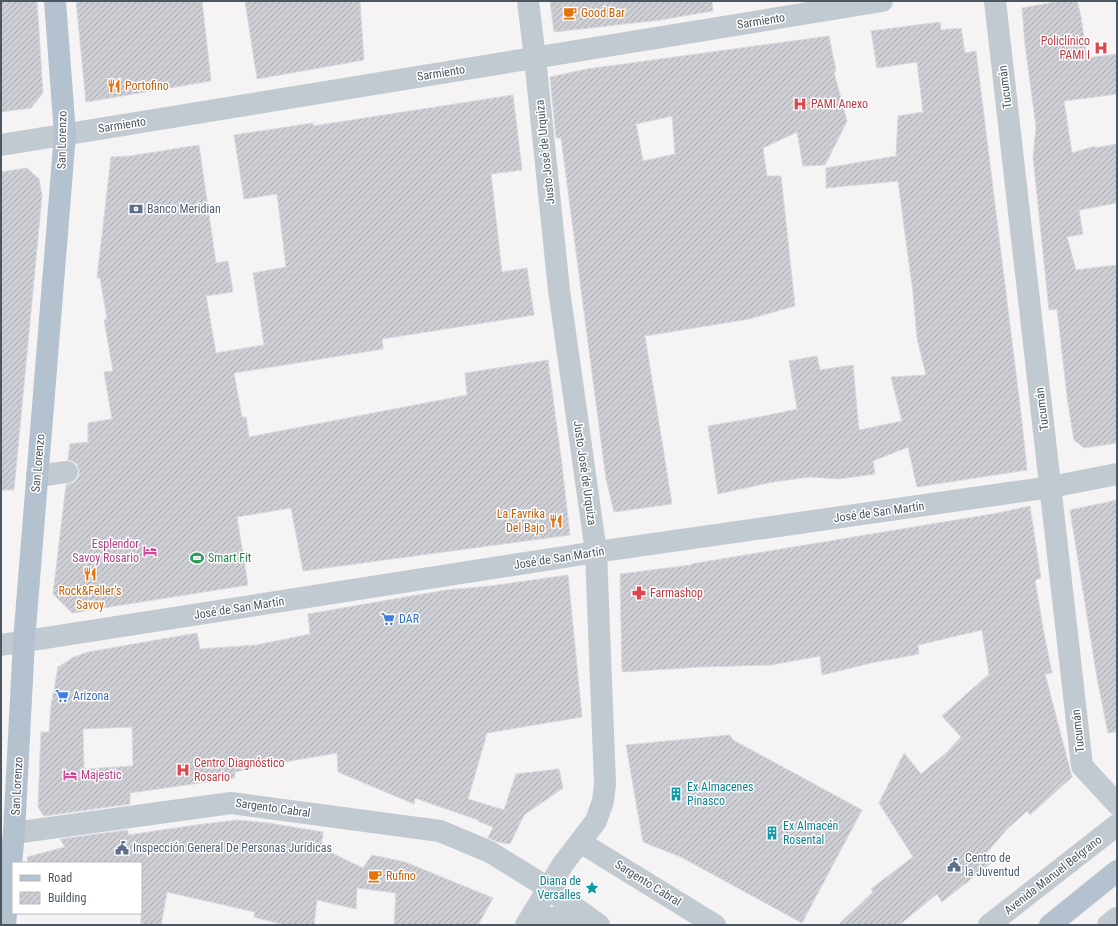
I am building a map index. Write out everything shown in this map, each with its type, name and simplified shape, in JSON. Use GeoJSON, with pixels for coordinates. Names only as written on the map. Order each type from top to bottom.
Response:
{"type":"FeatureCollection","features":[{"type":"Feature","properties":{"kind":"main road","name":"San Lorenzo"},"geometry":{"type":"LineString","coordinates":[[5,925],[14,833],[24,641],[65,134],[55,1]]}},
{"type":"Feature","properties":{"kind":"main road"},"geometry":{"type":"LineString","coordinates":[[1050,925],[1117,871]]}},
{"type":"Feature","properties":{"kind":"street","name":"Justo José de Urquiza"},"geometry":{"type":"LineString","coordinates":[[526,925],[563,864],[596,821],[603,802],[605,784],[596,552],[559,290],[528,1]]}},
{"type":"Feature","properties":{"kind":"street","name":"Sarmiento"},"geometry":{"type":"LineString","coordinates":[[1,144],[882,1]]}},
{"type":"Feature","properties":{"kind":"street","name":"Tucumán"},"geometry":{"type":"LineString","coordinates":[[995,1],[1082,766],[1117,804]]}},
{"type":"Feature","properties":{"kind":"street"},"geometry":{"type":"LineString","coordinates":[[37,476],[67,472]]}},
{"type":"Feature","properties":{"kind":"street","name":"José de San Martín"},"geometry":{"type":"LineString","coordinates":[[1,645],[596,552],[1051,487],[1117,474]]}},
{"type":"Feature","properties":{"kind":"street","name":"Sargento Cabral"},"geometry":{"type":"LineString","coordinates":[[14,833],[231,803],[440,831],[490,852],[548,888],[592,920]]}},
{"type":"Feature","properties":{"kind":"street","name":"Avenida Manuel Belgrano"},"geometry":{"type":"LineString","coordinates":[[989,925],[1117,824]]}},
{"type":"Feature","properties":{"kind":"street","name":"Sargento Cabral"},"geometry":{"type":"LineString","coordinates":[[580,842],[716,925]]}},
{"type":"Feature","properties":{"kind":"street"},"geometry":{"type":"LineString","coordinates":[[523,872],[547,870],[563,864]]}},
{"type":"Feature","properties":{"kind":"street","name":"Sargento Cabral"},"geometry":{"type":"LineString","coordinates":[[526,925],[557,917],[592,920]]}},
{"type":"Feature","properties":{"kind":"street"},"geometry":{"type":"LineString","coordinates":[[1108,925],[1117,918]]}},
{"type":"Feature","properties":{"kind":"building"},"geometry":{"type":"Polygon","coordinates":[[[1,1],[37,1],[43,93],[31,108],[1,112],[1,1]]]}},
{"type":"Feature","properties":{"kind":"building"},"geometry":{"type":"Polygon","coordinates":[[[76,1],[202,1],[211,81],[86,102],[76,1]]]}},
{"type":"Feature","properties":{"kind":"building"},"geometry":{"type":"Polygon","coordinates":[[[245,1],[360,1],[364,60],[257,79],[245,1]]]}},
{"type":"Feature","properties":{"kind":"building"},"geometry":{"type":"Polygon","coordinates":[[[550,1],[712,1],[713,11],[660,20],[554,32],[550,1]]]}},
{"type":"Feature","properties":{"kind":"building"},"geometry":{"type":"Polygon","coordinates":[[[1060,1],[1077,1],[1087,58],[1117,54],[1117,94],[1064,101],[1072,153],[1095,146],[1095,148],[1117,144],[1117,203],[1079,210],[1083,234],[1067,237],[1076,270],[1117,265],[1117,443],[1084,448],[1074,440],[1068,404],[1057,309],[1049,310],[1033,157],[1036,127],[1025,44],[1022,8],[1060,1]]]}},
{"type":"Feature","properties":{"kind":"building"},"geometry":{"type":"Polygon","coordinates":[[[940,22],[941,30],[961,28],[965,53],[976,51],[1027,470],[917,487],[908,447],[873,461],[875,474],[839,479],[809,477],[773,482],[718,494],[708,426],[797,409],[789,361],[817,356],[820,370],[853,365],[859,430],[902,421],[891,377],[926,375],[917,338],[913,293],[898,181],[826,188],[826,168],[896,156],[898,116],[923,112],[917,62],[877,68],[871,31],[940,22]]]}},
{"type":"Feature","properties":{"kind":"building"},"geometry":{"type":"Polygon","coordinates":[[[829,36],[836,71],[834,72],[847,121],[825,165],[803,166],[797,132],[763,148],[767,176],[781,176],[795,306],[749,319],[645,336],[672,504],[614,512],[606,479],[561,138],[556,138],[550,77],[587,69],[829,36]],[[672,116],[636,124],[643,161],[675,154],[672,116]]]}},
{"type":"Feature","properties":{"kind":"building"},"geometry":{"type":"Polygon","coordinates":[[[513,95],[522,170],[491,174],[502,272],[527,268],[534,315],[382,339],[383,349],[234,373],[242,417],[246,417],[249,437],[467,395],[465,373],[548,360],[570,535],[303,571],[291,508],[237,517],[248,585],[72,613],[53,594],[66,485],[75,482],[79,476],[77,464],[68,460],[70,444],[88,442],[88,423],[112,419],[104,372],[113,371],[104,320],[107,319],[100,278],[97,278],[111,157],[130,156],[199,145],[216,263],[228,261],[233,292],[206,296],[216,353],[264,345],[253,273],[286,267],[277,194],[244,199],[234,135],[313,123],[313,126],[513,95]]]}},
{"type":"Feature","properties":{"kind":"building"},"geometry":{"type":"Polygon","coordinates":[[[27,168],[39,179],[42,196],[14,490],[1,490],[1,172],[27,168]]]}},
{"type":"Feature","properties":{"kind":"building"},"geometry":{"type":"Polygon","coordinates":[[[1117,500],[1117,732],[1108,733],[1097,678],[1070,510],[1117,500]]]}},
{"type":"Feature","properties":{"kind":"building"},"geometry":{"type":"Polygon","coordinates":[[[1030,506],[1041,578],[1035,580],[1052,673],[1045,674],[1072,777],[1030,815],[1027,811],[1006,830],[985,855],[991,863],[942,902],[937,894],[899,925],[838,925],[873,892],[871,889],[913,857],[879,803],[904,753],[921,774],[946,753],[961,737],[942,716],[989,674],[982,630],[918,645],[919,654],[871,663],[822,675],[820,656],[771,665],[701,667],[622,672],[620,574],[691,565],[998,513],[1030,506]]]}},
{"type":"Feature","properties":{"kind":"building"},"geometry":{"type":"Polygon","coordinates":[[[568,575],[582,717],[487,733],[468,799],[504,810],[516,774],[559,769],[563,788],[524,815],[510,844],[498,842],[488,838],[493,827],[478,820],[415,798],[414,804],[338,772],[337,753],[235,772],[235,778],[130,793],[130,804],[44,816],[38,807],[41,732],[49,732],[51,706],[58,667],[74,657],[88,652],[197,633],[200,649],[257,645],[310,634],[308,614],[446,590],[490,586],[568,575]],[[132,727],[83,729],[84,769],[133,766],[132,727]]]}},
{"type":"Feature","properties":{"kind":"building","name":"Ex Almacén Rosental"},"geometry":{"type":"Polygon","coordinates":[[[730,735],[733,740],[862,810],[802,923],[681,857],[643,842],[626,745],[730,735]]]}},
{"type":"Feature","properties":{"kind":"building"},"geometry":{"type":"Polygon","coordinates":[[[238,820],[268,823],[323,832],[321,848],[363,868],[372,855],[405,862],[493,898],[478,925],[394,925],[396,893],[357,888],[356,909],[317,900],[314,925],[285,925],[254,917],[255,912],[167,892],[161,925],[141,925],[142,862],[28,862],[27,857],[65,847],[60,839],[128,830],[128,835],[238,820]]]}},
{"type":"Feature","properties":{"kind":"place","name":"Good Bar"},"geometry":{"type":"Point","coordinates":[570,13]}},
{"type":"Feature","properties":{"kind":"place","name":"Policlínico PAMI I"},"geometry":{"type":"Point","coordinates":[1101,48]}},
{"type":"Feature","properties":{"kind":"place","name":"Portofino"},"geometry":{"type":"Point","coordinates":[114,86]}},
{"type":"Feature","properties":{"kind":"place","name":"PAMI Anexo"},"geometry":{"type":"Point","coordinates":[800,104]}},
{"type":"Feature","properties":{"kind":"place","name":"Banco Meridian"},"geometry":{"type":"Point","coordinates":[136,209]}},
{"type":"Feature","properties":{"kind":"place","name":"La Favrika Del Bajo"},"geometry":{"type":"Point","coordinates":[556,521]}},
{"type":"Feature","properties":{"kind":"place","name":"Esplendor Savoy Rosario"},"geometry":{"type":"Point","coordinates":[150,551]}},
{"type":"Feature","properties":{"kind":"place","name":"Smart Fit"},"geometry":{"type":"Point","coordinates":[197,558]}},
{"type":"Feature","properties":{"kind":"place","name":"Rock&Feller's Savoy"},"geometry":{"type":"Point","coordinates":[90,574]}},
{"type":"Feature","properties":{"kind":"place","name":"Farmashop"},"geometry":{"type":"Point","coordinates":[639,593]}},
{"type":"Feature","properties":{"kind":"place","name":"DAR"},"geometry":{"type":"Point","coordinates":[388,619]}},
{"type":"Feature","properties":{"kind":"place","name":"Arizona"},"geometry":{"type":"Point","coordinates":[62,696]}},
{"type":"Feature","properties":{"kind":"place","name":"Centro Diagnóstico Rosario"},"geometry":{"type":"Point","coordinates":[183,770]}},
{"type":"Feature","properties":{"kind":"place","name":"Majestic"},"geometry":{"type":"Point","coordinates":[70,775]}},
{"type":"Feature","properties":{"kind":"place","name":"Ex Almacenes Pinasco"},"geometry":{"type":"Point","coordinates":[676,794]}},
{"type":"Feature","properties":{"kind":"place","name":"Ex Almacén Rosental"},"geometry":{"type":"Point","coordinates":[772,833]}},
{"type":"Feature","properties":{"kind":"place","name":"Inspección General De Personas Jurídicas"},"geometry":{"type":"Point","coordinates":[122,848]}},
{"type":"Feature","properties":{"kind":"place","name":"Centro de la Juventud"},"geometry":{"type":"Point","coordinates":[954,865]}},
{"type":"Feature","properties":{"kind":"place","name":"Rufino"},"geometry":{"type":"Point","coordinates":[375,876]}},
{"type":"Feature","properties":{"kind":"place","name":"Diana de Versalles"},"geometry":{"type":"Point","coordinates":[592,888]}}]}
